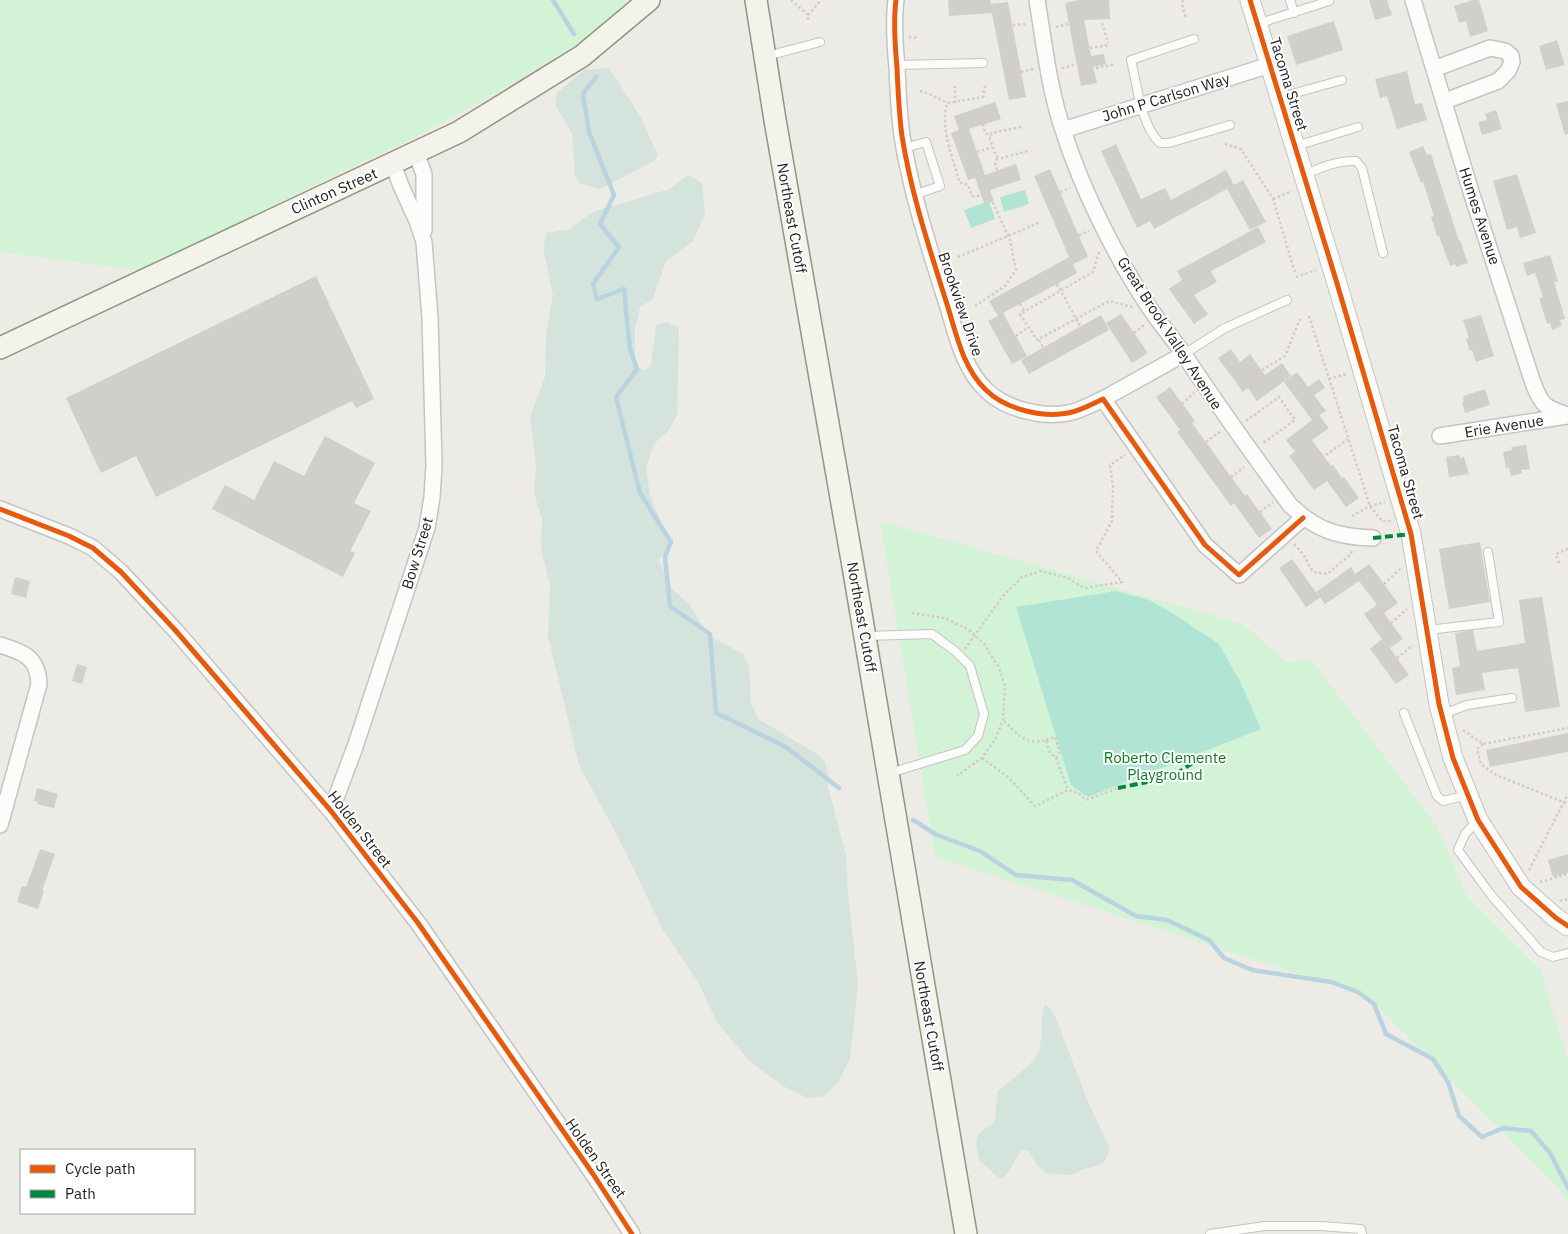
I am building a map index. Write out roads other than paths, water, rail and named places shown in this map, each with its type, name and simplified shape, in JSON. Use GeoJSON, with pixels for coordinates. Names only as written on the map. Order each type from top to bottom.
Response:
{"type":"FeatureCollection","features":[{"type":"Feature","properties":{"kind":"main road","name":"Clinton Street"},"geometry":{"type":"LineString","coordinates":[[0,348],[459,132],[568,65],[649,0]]}},
{"type":"Feature","properties":{"kind":"main road","name":"Northeast Cutoff"},"geometry":{"type":"LineString","coordinates":[[756,0],[966,1234]]}},
{"type":"Feature","properties":{"kind":"street","name":"Brookview Drive"},"geometry":{"type":"LineString","coordinates":[[896,0],[896,64],[904,148],[914,195],[962,352],[970,368],[987,391],[1013,406],[1038,413],[1068,413],[1103,399],[1184,354]]}},
{"type":"Feature","properties":{"kind":"street","name":"Great Brook Valley Avenue"},"geometry":{"type":"LineString","coordinates":[[1037,0],[1056,107],[1063,130],[1079,174],[1122,263],[1152,311],[1184,354],[1219,408],[1290,505],[1303,518],[1317,527],[1354,538],[1373,538]]}},
{"type":"Feature","properties":{"kind":"street","name":"Tacoma Street"},"geometry":{"type":"LineString","coordinates":[[1250,0],[1295,146],[1299,183],[1411,534],[1421,637],[1453,758],[1478,820],[1521,887],[1556,918],[1568,926]]}},
{"type":"Feature","properties":{"kind":"street","name":"Humes Avenue"},"geometry":{"type":"LineString","coordinates":[[1412,0],[1445,101],[1478,214],[1540,401],[1546,408],[1568,416]]}},
{"type":"Feature","properties":{"kind":"street"},"geometry":{"type":"LineString","coordinates":[[1434,69],[1490,48],[1505,51],[1511,56],[1512,62],[1508,72],[1498,81],[1445,101]]}},
{"type":"Feature","properties":{"kind":"street","name":"John P Carlson Way"},"geometry":{"type":"LineString","coordinates":[[1063,130],[1270,65]]}},
{"type":"Feature","properties":{"kind":"street","name":"Bow Street"},"geometry":{"type":"LineString","coordinates":[[416,152],[424,174],[425,254]]}},
{"type":"Feature","properties":{"kind":"street","name":"Bow Street"},"geometry":{"type":"LineString","coordinates":[[331,811],[361,728],[428,520],[432,497],[434,465],[430,318],[424,242],[418,221],[401,186],[393,164]]}},
{"type":"Feature","properties":{"kind":"street"},"geometry":{"type":"LineString","coordinates":[[1103,399],[1205,545],[1239,575],[1303,518]]}},
{"type":"Feature","properties":{"kind":"street","name":"Erie Avenue"},"geometry":{"type":"LineString","coordinates":[[1440,436],[1568,416]]}},
{"type":"Feature","properties":{"kind":"street","name":"Holden Street"},"geometry":{"type":"LineString","coordinates":[[0,509],[69,536],[93,548],[121,572],[176,632],[331,811],[418,923],[593,1174],[632,1234]]}},
{"type":"Feature","properties":{"kind":"street"},"geometry":{"type":"LineString","coordinates":[[0,645],[17,651],[31,660],[35,665],[39,684],[0,826]]}},
{"type":"Feature","properties":{"kind":"lane"},"geometry":{"type":"LineString","coordinates":[[1290,0],[1294,13]]}},
{"type":"Feature","properties":{"kind":"lane"},"geometry":{"type":"LineString","coordinates":[[1257,24],[1329,0]]}},
{"type":"Feature","properties":{"kind":"lane"},"geometry":{"type":"LineString","coordinates":[[1194,39],[1131,60],[1141,105],[1153,137],[1160,143],[1169,143],[1230,125]]}},
{"type":"Feature","properties":{"kind":"lane"},"geometry":{"type":"LineString","coordinates":[[765,56],[820,42]]}},
{"type":"Feature","properties":{"kind":"lane"},"geometry":{"type":"LineString","coordinates":[[896,64],[983,63]]}},
{"type":"Feature","properties":{"kind":"lane"},"geometry":{"type":"LineString","coordinates":[[1280,97],[1342,80]]}},
{"type":"Feature","properties":{"kind":"lane"},"geometry":{"type":"LineString","coordinates":[[1295,146],[1358,127]]}},
{"type":"Feature","properties":{"kind":"lane"},"geometry":{"type":"LineString","coordinates":[[904,148],[926,142],[940,186],[914,195]]}},
{"type":"Feature","properties":{"kind":"lane"},"geometry":{"type":"LineString","coordinates":[[1299,183],[1325,166],[1346,160],[1356,161],[1362,168],[1383,253]]}},
{"type":"Feature","properties":{"kind":"lane"},"geometry":{"type":"LineString","coordinates":[[1184,354],[1225,328],[1287,300]]}},
{"type":"Feature","properties":{"kind":"lane"},"geometry":{"type":"LineString","coordinates":[[1421,637],[1499,622],[1488,552]]}},
{"type":"Feature","properties":{"kind":"lane"},"geometry":{"type":"LineString","coordinates":[[865,636],[932,634],[970,666],[984,714],[978,736],[965,750],[888,774]]}},
{"type":"Feature","properties":{"kind":"lane"},"geometry":{"type":"LineString","coordinates":[[1441,714],[1467,705],[1512,698]]}},
{"type":"Feature","properties":{"kind":"lane"},"geometry":{"type":"LineString","coordinates":[[1404,713],[1437,796],[1443,801],[1468,796]]}},
{"type":"Feature","properties":{"kind":"lane"},"geometry":{"type":"LineString","coordinates":[[1478,820],[1465,834],[1458,850],[1491,895],[1541,952],[1553,956],[1568,953]]}},
{"type":"Feature","properties":{"kind":"lane"},"geometry":{"type":"LineString","coordinates":[[1210,1234],[1289,1226],[1361,1229],[1362,1234]]}},
{"type":"Feature","properties":{"kind":"waterway"},"geometry":{"type":"LineString","coordinates":[[553,0],[574,34]]}},
{"type":"Feature","properties":{"kind":"waterway"},"geometry":{"type":"LineString","coordinates":[[596,77],[583,94],[589,132],[614,195],[600,224],[619,247],[593,284],[597,299],[624,289],[630,349],[637,369],[616,397],[640,493],[671,542],[665,557],[670,606],[710,634],[716,713],[786,747],[839,788]]}},
{"type":"Feature","properties":{"kind":"waterway"},"geometry":{"type":"LineString","coordinates":[[913,820],[937,835],[980,851],[1016,875],[1072,880],[1136,916],[1167,920],[1209,940],[1224,958],[1252,970],[1331,982],[1358,992],[1374,1004],[1386,1034],[1433,1059],[1448,1082],[1459,1116],[1482,1137],[1503,1128],[1531,1131],[1550,1153],[1568,1188]]}},
{"type":"Feature","properties":{"kind":"park label","name":"Roberto Clemente Playground"},"geometry":{"type":"Point","coordinates":[1165,766]}}]}
